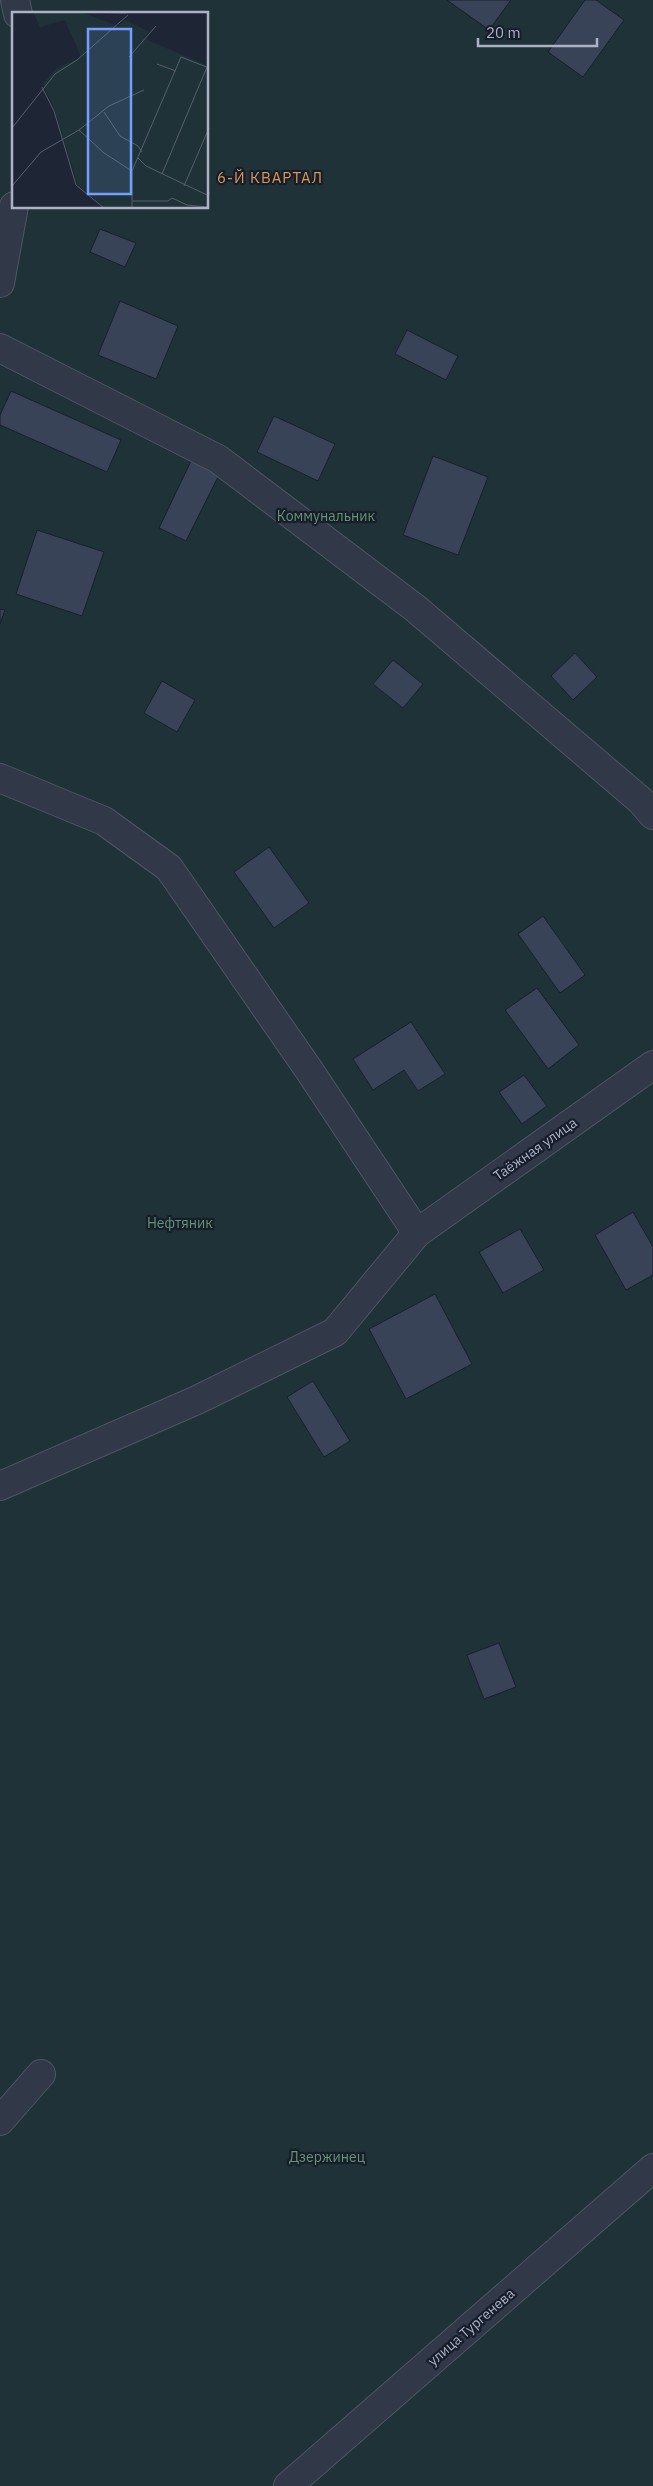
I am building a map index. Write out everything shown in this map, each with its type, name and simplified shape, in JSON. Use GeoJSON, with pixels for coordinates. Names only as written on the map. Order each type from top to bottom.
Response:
{"type":"FeatureCollection","features":[{"type":"Feature","properties":{"kind":"street"},"geometry":{"type":"LineString","coordinates":[[0,283],[13,209]]}},
{"type":"Feature","properties":{"kind":"street"},"geometry":{"type":"LineString","coordinates":[[0,348],[218,460],[415,608],[640,800],[653,815]]}},
{"type":"Feature","properties":{"kind":"street"},"geometry":{"type":"LineString","coordinates":[[0,778],[104,821],[169,868],[309,1070],[417,1233]]}},
{"type":"Feature","properties":{"kind":"street","name":"Таёжная улица"},"geometry":{"type":"LineString","coordinates":[[0,1486],[197,1400],[335,1332],[417,1233],[653,1064]]}},
{"type":"Feature","properties":{"kind":"street"},"geometry":{"type":"LineString","coordinates":[[0,2121],[41,2074]]}},
{"type":"Feature","properties":{"kind":"street","name":"улица Тургенева"},"geometry":{"type":"LineString","coordinates":[[288,2486],[653,2168]]}},
{"type":"Feature","properties":{"kind":"green space"},"geometry":{"type":"Polygon","coordinates":[[[0,0],[653,0],[653,2486],[0,2486],[0,0]]]}},
{"type":"Feature","properties":{"kind":"building"},"geometry":{"type":"Polygon","coordinates":[[[447,0],[511,0],[489,30],[447,0]]]}},
{"type":"Feature","properties":{"kind":"building"},"geometry":{"type":"Polygon","coordinates":[[[585,0],[596,0],[624,20],[583,77],[548,52],[585,0]]]}},
{"type":"Feature","properties":{"kind":"building"},"geometry":{"type":"Polygon","coordinates":[[[100,229],[136,243],[125,267],[90,252],[100,229]]]}},
{"type":"Feature","properties":{"kind":"building"},"geometry":{"type":"Polygon","coordinates":[[[120,301],[178,326],[156,379],[98,355],[120,301]]]}},
{"type":"Feature","properties":{"kind":"building"},"geometry":{"type":"Polygon","coordinates":[[[407,330],[458,356],[446,380],[395,354],[407,330]]]}},
{"type":"Feature","properties":{"kind":"building"},"geometry":{"type":"Polygon","coordinates":[[[11,391],[121,440],[107,472],[0,425],[0,415],[11,391]]]}},
{"type":"Feature","properties":{"kind":"building"},"geometry":{"type":"Polygon","coordinates":[[[274,416],[335,444],[318,481],[257,452],[274,416]]]}},
{"type":"Feature","properties":{"kind":"building"},"geometry":{"type":"Polygon","coordinates":[[[433,456],[488,477],[458,555],[403,535],[433,456]]]}},
{"type":"Feature","properties":{"kind":"building"},"geometry":{"type":"Polygon","coordinates":[[[191,461],[219,475],[186,541],[159,528],[191,461]]]}},
{"type":"Feature","properties":{"kind":"building"},"geometry":{"type":"Polygon","coordinates":[[[37,530],[104,552],[82,616],[16,594],[37,530]]]}},
{"type":"Feature","properties":{"kind":"building"},"geometry":{"type":"Polygon","coordinates":[[[0,609],[5,610],[0,624],[0,609]]]}},
{"type":"Feature","properties":{"kind":"building"},"geometry":{"type":"Polygon","coordinates":[[[575,653],[597,677],[573,700],[551,676],[575,653]]]}},
{"type":"Feature","properties":{"kind":"building"},"geometry":{"type":"Polygon","coordinates":[[[393,660],[423,684],[403,708],[373,684],[393,660]]]}},
{"type":"Feature","properties":{"kind":"building"},"geometry":{"type":"Polygon","coordinates":[[[162,681],[195,700],[177,732],[144,713],[162,681]]]}},
{"type":"Feature","properties":{"kind":"building"},"geometry":{"type":"Polygon","coordinates":[[[269,847],[309,903],[274,928],[234,872],[269,847]]]}},
{"type":"Feature","properties":{"kind":"building"},"geometry":{"type":"Polygon","coordinates":[[[543,916],[585,975],[560,993],[518,934],[543,916]]]}},
{"type":"Feature","properties":{"kind":"building"},"geometry":{"type":"Polygon","coordinates":[[[537,988],[579,1045],[548,1069],[505,1010],[537,988]]]}},
{"type":"Feature","properties":{"kind":"building"},"geometry":{"type":"Polygon","coordinates":[[[411,1022],[445,1074],[418,1091],[404,1070],[373,1090],[353,1059],[411,1022]]]}},
{"type":"Feature","properties":{"kind":"building"},"geometry":{"type":"Polygon","coordinates":[[[524,1075],[547,1106],[522,1124],[499,1092],[524,1075]]]}},
{"type":"Feature","properties":{"kind":"building"},"geometry":{"type":"Polygon","coordinates":[[[633,1212],[653,1247],[653,1275],[626,1290],[595,1235],[633,1212]]]}},
{"type":"Feature","properties":{"kind":"building"},"geometry":{"type":"Polygon","coordinates":[[[520,1229],[544,1270],[503,1293],[479,1252],[520,1229]]]}},
{"type":"Feature","properties":{"kind":"building"},"geometry":{"type":"Polygon","coordinates":[[[435,1294],[472,1364],[406,1399],[369,1329],[435,1294]]]}},
{"type":"Feature","properties":{"kind":"building"},"geometry":{"type":"Polygon","coordinates":[[[313,1381],[350,1441],[324,1457],[287,1397],[313,1381]]]}},
{"type":"Feature","properties":{"kind":"building"},"geometry":{"type":"Polygon","coordinates":[[[499,1643],[516,1687],[484,1699],[467,1655],[499,1643]]]}},
{"type":"Feature","properties":{"kind":"district","name":"6-Й КВАРТАЛ"},"geometry":{"type":"Point","coordinates":[270,178]}},
{"type":"Feature","properties":{"kind":"park label","name":"Коммунальник"},"geometry":{"type":"Point","coordinates":[326,516]}},
{"type":"Feature","properties":{"kind":"park label","name":"Нефтяник"},"geometry":{"type":"Point","coordinates":[180,1223]}},
{"type":"Feature","properties":{"kind":"park label","name":"Дзержинец"},"geometry":{"type":"Point","coordinates":[327,2157]}}]}
